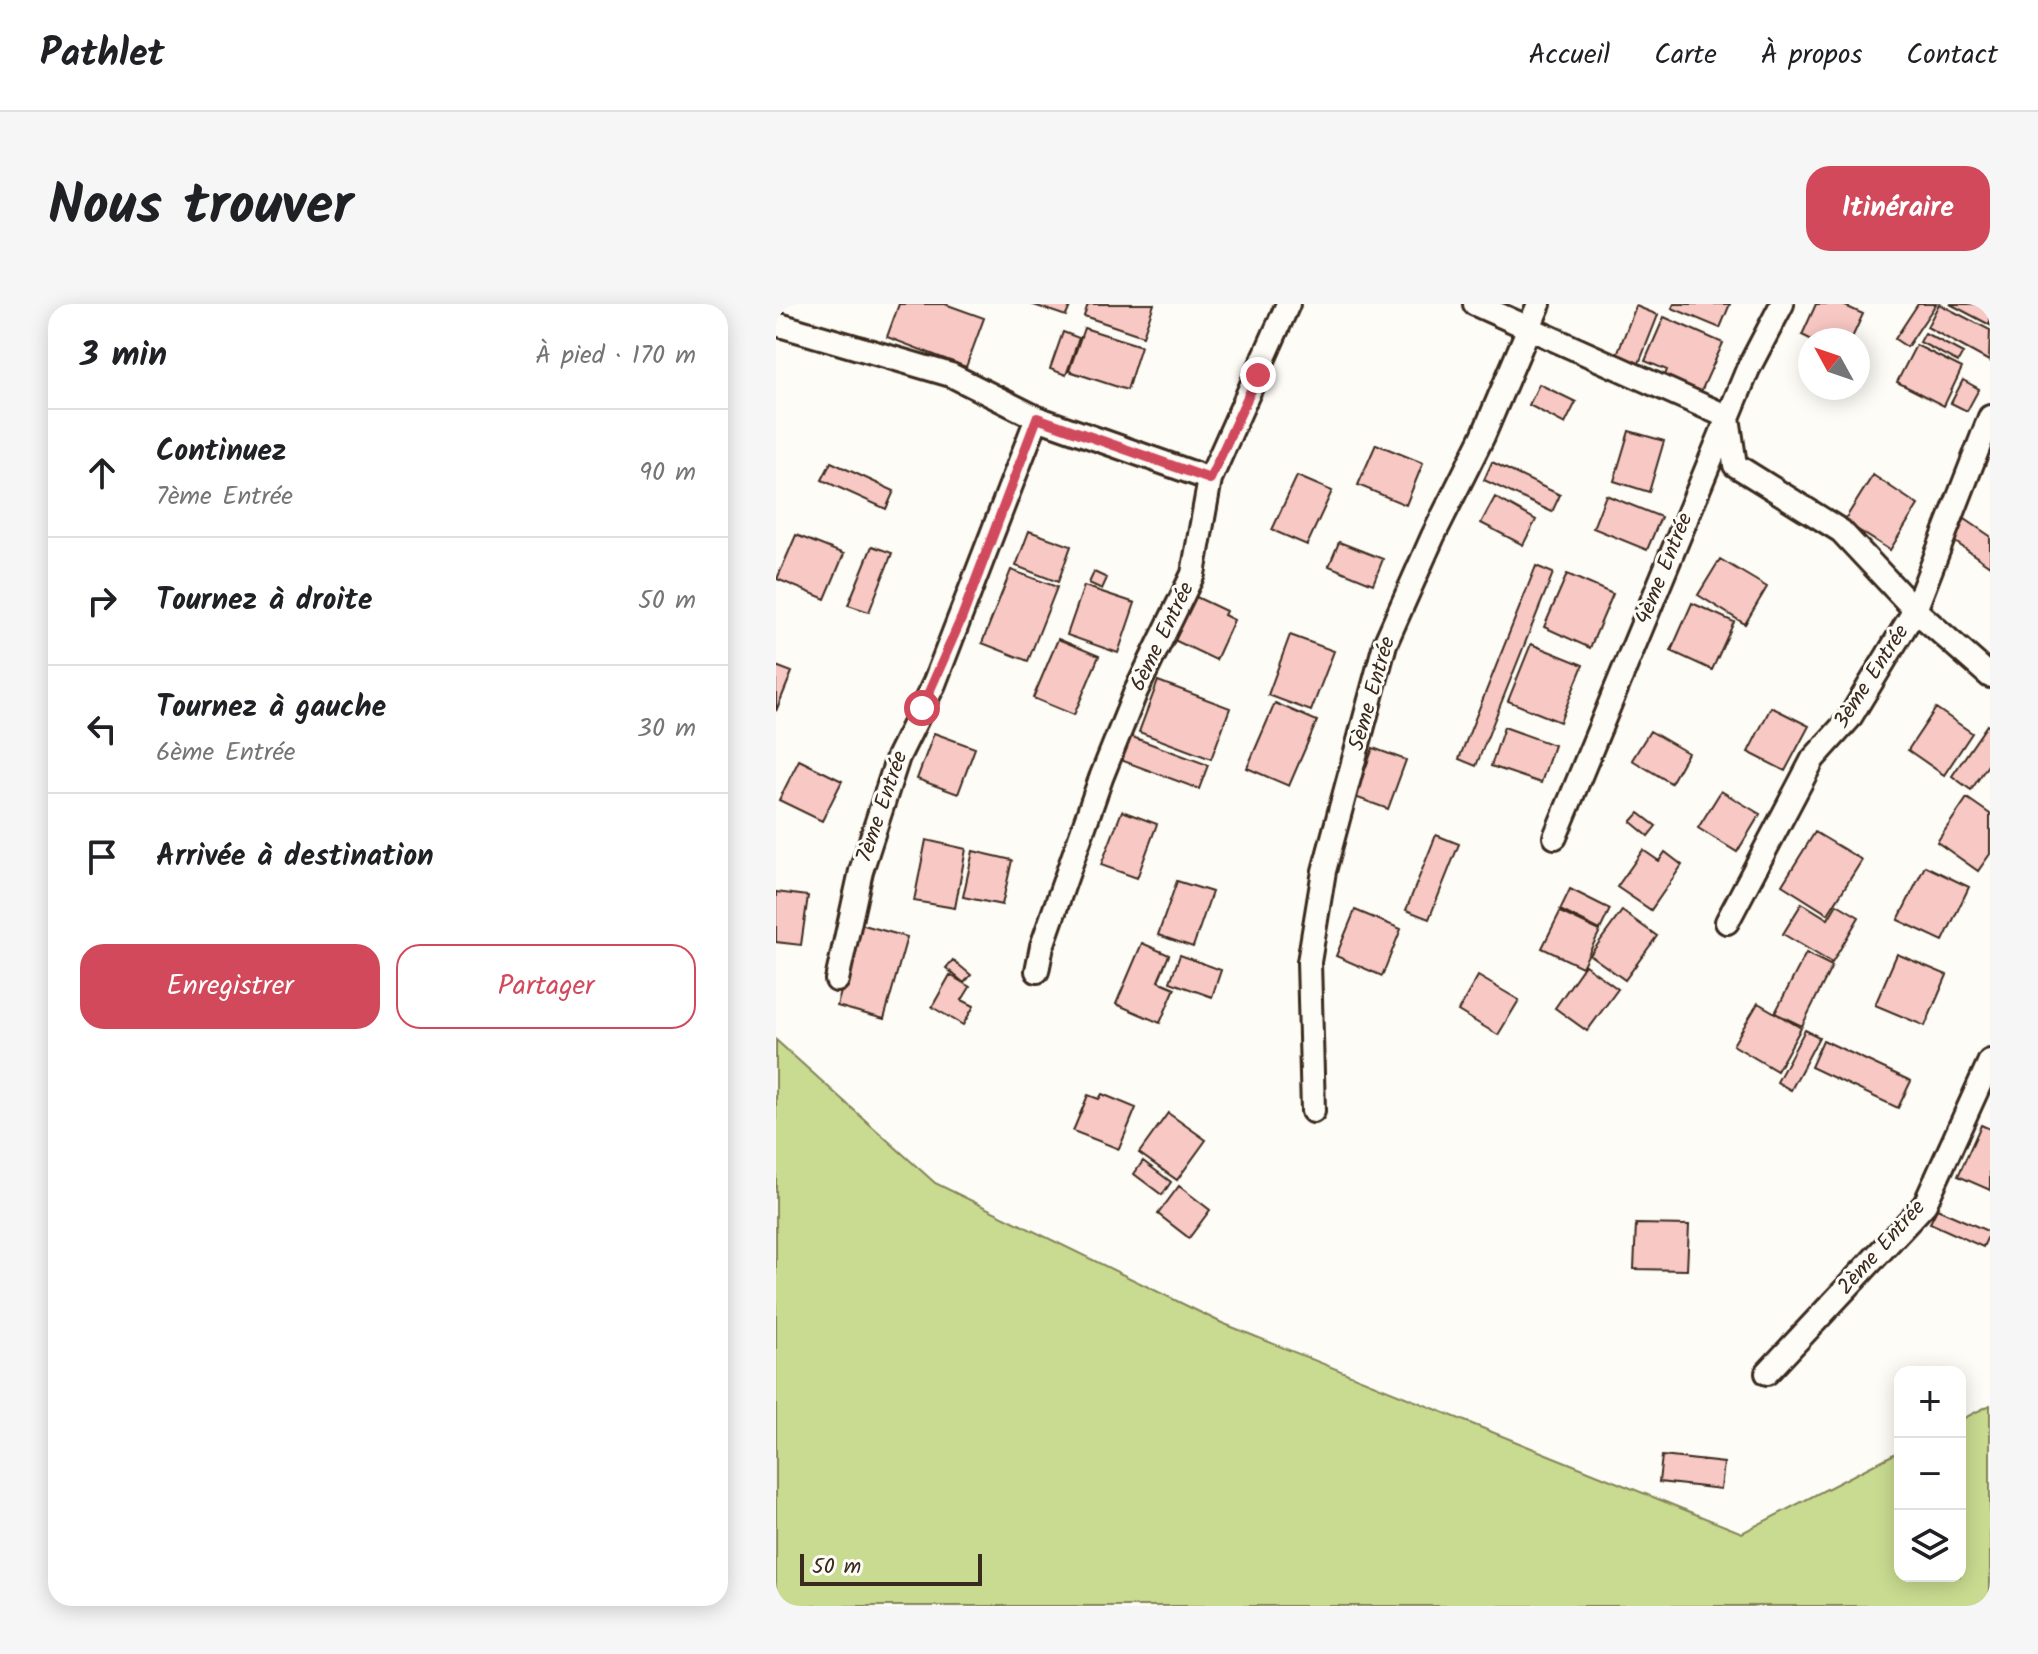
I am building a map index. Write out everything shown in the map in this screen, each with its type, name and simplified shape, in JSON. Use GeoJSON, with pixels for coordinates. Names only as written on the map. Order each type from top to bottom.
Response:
{"type":"FeatureCollection","features":[{"type":"Feature","properties":{"kind":"street","name":"6ème Entrée"},"geometry":{"type":"LineString","coordinates":[[1037,971],[1042,946],[1101,778],[1136,691],[1193,574],[1210,479],[1288,304]]}},
{"type":"Feature","properties":{"kind":"street"},"geometry":{"type":"LineString","coordinates":[[1475,304],[1728,417],[1735,465],[1841,531],[1915,610],[1990,676]]}},
{"type":"Feature","properties":{"kind":"street","name":"5ème Entrée"},"geometry":{"type":"LineString","coordinates":[[1313,1111],[1309,962],[1324,871],[1385,644],[1433,536],[1483,436],[1539,304]]}},
{"type":"Feature","properties":{"kind":"street","name":"4ème Entrée"},"geometry":{"type":"LineString","coordinates":[[1555,837],[1748,369],[1782,304]]}},
{"type":"Feature","properties":{"kind":"street"},"geometry":{"type":"LineString","coordinates":[[776,324],[951,375],[1037,418],[1210,479]]}},
{"type":"Feature","properties":{"kind":"street","name":"3ème Entrée"},"geometry":{"type":"LineString","coordinates":[[1727,922],[1813,759],[1849,719],[1915,610],[1990,417]]}},
{"type":"Feature","properties":{"kind":"street","name":"7ème Entrée"},"geometry":{"type":"LineString","coordinates":[[837,980],[861,871],[898,757],[934,684],[1037,418]]}},
{"type":"Feature","properties":{"kind":"street","name":"2ème Entrée"},"geometry":{"type":"LineString","coordinates":[[1767,1373],[1925,1204],[1990,1061]]}},
{"type":"Feature","properties":{"kind":"green space"},"geometry":{"type":"Polygon","coordinates":[[[776,1040],[935,1183],[1222,1323],[1742,1533],[1894,1454],[1894,1582],[1966,1582],[1966,1417],[1990,1405],[1990,1606],[776,1606],[776,1040]]]}},
{"type":"Feature","properties":{"kind":"building"},"geometry":{"type":"Polygon","coordinates":[[[899,304],[945,304],[984,318],[966,367],[887,337],[899,304]]]}},
{"type":"Feature","properties":{"kind":"building"},"geometry":{"type":"Polygon","coordinates":[[[1031,304],[1071,304],[1066,316],[1031,304]]]}},
{"type":"Feature","properties":{"kind":"building"},"geometry":{"type":"Polygon","coordinates":[[[1088,304],[1154,304],[1143,336],[1084,316],[1088,304]]]}},
{"type":"Feature","properties":{"kind":"building"},"geometry":{"type":"Polygon","coordinates":[[[1674,304],[1730,304],[1720,328],[1672,308],[1674,304]]]}},
{"type":"Feature","properties":{"kind":"building"},"geometry":{"type":"Polygon","coordinates":[[[1816,304],[1841,304],[1863,314],[1857,328],[1805,328],[1816,304]]]}},
{"type":"Feature","properties":{"kind":"building"},"geometry":{"type":"Polygon","coordinates":[[[1918,304],[1936,304],[1907,347],[1895,339],[1918,304]]]}},
{"type":"Feature","properties":{"kind":"building"},"geometry":{"type":"Polygon","coordinates":[[[1939,304],[1990,330],[1989,361],[1927,327],[1939,304]]]}},
{"type":"Feature","properties":{"kind":"building"},"geometry":{"type":"Polygon","coordinates":[[[1950,304],[1990,304],[1990,325],[1950,304]]]}},
{"type":"Feature","properties":{"kind":"building"},"geometry":{"type":"Polygon","coordinates":[[[1636,306],[1658,315],[1632,381],[1610,372],[1636,306]]]}},
{"type":"Feature","properties":{"kind":"building"},"geometry":{"type":"Polygon","coordinates":[[[1664,317],[1723,343],[1699,396],[1663,380],[1667,370],[1645,361],[1664,317]]]}},
{"type":"Feature","properties":{"kind":"building"},"geometry":{"type":"Polygon","coordinates":[[[1084,328],[1141,346],[1127,390],[1069,371],[1084,328]]]}},
{"type":"Feature","properties":{"kind":"building"},"geometry":{"type":"Polygon","coordinates":[[[1063,332],[1079,338],[1066,375],[1050,369],[1063,332]]]}},
{"type":"Feature","properties":{"kind":"building"},"geometry":{"type":"Polygon","coordinates":[[[1925,333],[1963,353],[1958,362],[1920,342],[1925,333]]]}},
{"type":"Feature","properties":{"kind":"building"},"geometry":{"type":"Polygon","coordinates":[[[1916,345],[1962,368],[1944,406],[1897,382],[1916,345]]]}},
{"type":"Feature","properties":{"kind":"building"},"geometry":{"type":"Polygon","coordinates":[[[1963,380],[1979,389],[1967,411],[1951,403],[1963,380]]]}},
{"type":"Feature","properties":{"kind":"building"},"geometry":{"type":"Polygon","coordinates":[[[1539,384],[1576,402],[1565,424],[1529,405],[1539,384]]]}},
{"type":"Feature","properties":{"kind":"building"},"geometry":{"type":"Polygon","coordinates":[[[1629,431],[1664,441],[1649,492],[1614,481],[1629,431]]]}},
{"type":"Feature","properties":{"kind":"building"},"geometry":{"type":"Polygon","coordinates":[[[1376,444],[1423,463],[1406,505],[1358,485],[1376,444]]]}},
{"type":"Feature","properties":{"kind":"building"},"geometry":{"type":"Polygon","coordinates":[[[831,462],[894,491],[886,509],[822,480],[831,462]]]}},
{"type":"Feature","properties":{"kind":"building"},"geometry":{"type":"Polygon","coordinates":[[[1492,462],[1560,495],[1552,512],[1484,480],[1492,462]]]}},
{"type":"Feature","properties":{"kind":"building"},"geometry":{"type":"Polygon","coordinates":[[[1873,475],[1918,505],[1890,550],[1844,521],[1873,475]]]}},
{"type":"Feature","properties":{"kind":"building"},"geometry":{"type":"Polygon","coordinates":[[[1297,476],[1332,491],[1307,545],[1272,530],[1297,476]]]}},
{"type":"Feature","properties":{"kind":"building"},"geometry":{"type":"Polygon","coordinates":[[[1606,495],[1661,517],[1647,550],[1593,528],[1606,495]]]}},
{"type":"Feature","properties":{"kind":"building"},"geometry":{"type":"Polygon","coordinates":[[[1495,497],[1536,520],[1523,545],[1481,523],[1495,497]]]}},
{"type":"Feature","properties":{"kind":"building"},"geometry":{"type":"Polygon","coordinates":[[[1965,519],[1990,536],[1990,566],[1951,539],[1965,519]]]}},
{"type":"Feature","properties":{"kind":"building"},"geometry":{"type":"Polygon","coordinates":[[[1029,531],[1071,546],[1058,582],[1016,566],[1029,531]]]}},
{"type":"Feature","properties":{"kind":"building"},"geometry":{"type":"Polygon","coordinates":[[[796,535],[844,554],[825,599],[777,579],[796,535]]]}},
{"type":"Feature","properties":{"kind":"building"},"geometry":{"type":"Polygon","coordinates":[[[1339,542],[1383,559],[1373,584],[1329,566],[1339,542]]]}},
{"type":"Feature","properties":{"kind":"building"},"geometry":{"type":"Polygon","coordinates":[[[872,546],[892,553],[869,612],[848,605],[872,546]]]}},
{"type":"Feature","properties":{"kind":"building"},"geometry":{"type":"Polygon","coordinates":[[[1720,559],[1767,587],[1745,624],[1698,595],[1720,559]]]}},
{"type":"Feature","properties":{"kind":"building"},"geometry":{"type":"Polygon","coordinates":[[[1536,566],[1553,573],[1476,766],[1459,759],[1536,566]]]}},
{"type":"Feature","properties":{"kind":"building"},"geometry":{"type":"Polygon","coordinates":[[[1011,570],[1057,587],[1028,661],[982,643],[1011,570]]]}},
{"type":"Feature","properties":{"kind":"building"},"geometry":{"type":"Polygon","coordinates":[[[1094,572],[1107,578],[1102,589],[1089,583],[1094,572]]]}},
{"type":"Feature","properties":{"kind":"building"},"geometry":{"type":"Polygon","coordinates":[[[1567,574],[1613,594],[1590,648],[1544,627],[1567,574]]]}},
{"type":"Feature","properties":{"kind":"building"},"geometry":{"type":"Polygon","coordinates":[[[1084,586],[1135,603],[1118,653],[1067,635],[1084,586]]]}},
{"type":"Feature","properties":{"kind":"building"},"geometry":{"type":"Polygon","coordinates":[[[1192,595],[1226,611],[1224,615],[1234,620],[1216,660],[1172,639],[1192,595]]]}},
{"type":"Feature","properties":{"kind":"building"},"geometry":{"type":"Polygon","coordinates":[[[1692,603],[1734,622],[1712,670],[1671,651],[1692,603]]]}},
{"type":"Feature","properties":{"kind":"building"},"geometry":{"type":"Polygon","coordinates":[[[1290,635],[1334,651],[1311,711],[1268,695],[1290,635]]]}},
{"type":"Feature","properties":{"kind":"building"},"geometry":{"type":"Polygon","coordinates":[[[1058,639],[1099,656],[1074,715],[1033,698],[1058,639]]]}},
{"type":"Feature","properties":{"kind":"building"},"geometry":{"type":"Polygon","coordinates":[[[1531,644],[1583,665],[1560,722],[1508,701],[1531,644]]]}},
{"type":"Feature","properties":{"kind":"building"},"geometry":{"type":"Polygon","coordinates":[[[776,666],[792,672],[776,711],[776,666]]]}},
{"type":"Feature","properties":{"kind":"building"},"geometry":{"type":"Polygon","coordinates":[[[1158,681],[1230,708],[1211,759],[1139,732],[1158,681]]]}},
{"type":"Feature","properties":{"kind":"building"},"geometry":{"type":"Polygon","coordinates":[[[1275,703],[1317,721],[1289,786],[1247,768],[1275,703]]]}},
{"type":"Feature","properties":{"kind":"building"},"geometry":{"type":"Polygon","coordinates":[[[1771,707],[1809,726],[1785,771],[1748,752],[1771,707]]]}},
{"type":"Feature","properties":{"kind":"building"},"geometry":{"type":"Polygon","coordinates":[[[1936,708],[1972,733],[1944,775],[1908,750],[1936,708]]]}},
{"type":"Feature","properties":{"kind":"building"},"geometry":{"type":"Polygon","coordinates":[[[1987,725],[1990,727],[1990,762],[1971,790],[1952,776],[1987,725]]]}},
{"type":"Feature","properties":{"kind":"building"},"geometry":{"type":"Polygon","coordinates":[[[1504,727],[1554,745],[1541,783],[1491,766],[1504,727]]]}},
{"type":"Feature","properties":{"kind":"building"},"geometry":{"type":"Polygon","coordinates":[[[1650,731],[1688,753],[1671,783],[1632,760],[1650,731]]]}},
{"type":"Feature","properties":{"kind":"building"},"geometry":{"type":"Polygon","coordinates":[[[934,733],[975,748],[958,794],[917,779],[934,733]]]}},
{"type":"Feature","properties":{"kind":"building"},"geometry":{"type":"Polygon","coordinates":[[[1127,735],[1208,765],[1199,789],[1118,759],[1127,735]]]}},
{"type":"Feature","properties":{"kind":"building"},"geometry":{"type":"Polygon","coordinates":[[[1373,748],[1406,760],[1388,809],[1355,797],[1373,748]]]}},
{"type":"Feature","properties":{"kind":"building"},"geometry":{"type":"Polygon","coordinates":[[[799,760],[842,781],[822,821],[779,800],[799,760]]]}},
{"type":"Feature","properties":{"kind":"building"},"geometry":{"type":"Polygon","coordinates":[[[1721,791],[1760,814],[1737,852],[1698,828],[1721,791]]]}},
{"type":"Feature","properties":{"kind":"building"},"geometry":{"type":"Polygon","coordinates":[[[1967,798],[1990,814],[1990,854],[1978,871],[1937,842],[1967,798]]]}},
{"type":"Feature","properties":{"kind":"building"},"geometry":{"type":"Polygon","coordinates":[[[1122,811],[1157,824],[1137,878],[1101,865],[1122,811]]]}},
{"type":"Feature","properties":{"kind":"building"},"geometry":{"type":"Polygon","coordinates":[[[1639,813],[1656,826],[1648,836],[1631,822],[1639,813]]]}},
{"type":"Feature","properties":{"kind":"building"},"geometry":{"type":"Polygon","coordinates":[[[1815,832],[1862,860],[1828,914],[1782,885],[1815,832]]]}},
{"type":"Feature","properties":{"kind":"building"},"geometry":{"type":"Polygon","coordinates":[[[1436,835],[1459,844],[1429,919],[1406,910],[1436,835]]]}},
{"type":"Feature","properties":{"kind":"building"},"geometry":{"type":"Polygon","coordinates":[[[926,840],[966,849],[955,908],[914,901],[926,840]]]}},
{"type":"Feature","properties":{"kind":"building"},"geometry":{"type":"Polygon","coordinates":[[[1643,850],[1659,861],[1665,852],[1682,865],[1651,910],[1617,887],[1643,850]]]}},
{"type":"Feature","properties":{"kind":"building"},"geometry":{"type":"Polygon","coordinates":[[[973,851],[1012,860],[1002,905],[963,897],[973,851]]]}},
{"type":"Feature","properties":{"kind":"building"},"geometry":{"type":"Polygon","coordinates":[[[1925,866],[1969,887],[1943,941],[1898,920],[1925,866]]]}},
{"type":"Feature","properties":{"kind":"building"},"geometry":{"type":"Polygon","coordinates":[[[1177,881],[1212,892],[1193,947],[1158,935],[1177,881]]]}},
{"type":"Feature","properties":{"kind":"building"},"geometry":{"type":"Polygon","coordinates":[[[1570,889],[1610,909],[1600,930],[1560,910],[1570,889]]]}},
{"type":"Feature","properties":{"kind":"building"},"geometry":{"type":"Polygon","coordinates":[[[776,892],[808,896],[801,945],[776,942],[776,892]]]}},
{"type":"Feature","properties":{"kind":"building"},"geometry":{"type":"Polygon","coordinates":[[[1802,903],[1828,919],[1837,904],[1859,917],[1832,963],[1783,934],[1802,903]]]}},
{"type":"Feature","properties":{"kind":"building"},"geometry":{"type":"Polygon","coordinates":[[[1355,910],[1401,929],[1382,976],[1336,956],[1355,910]]]}},
{"type":"Feature","properties":{"kind":"building"},"geometry":{"type":"Polygon","coordinates":[[[1622,911],[1657,936],[1625,980],[1590,955],[1622,911]]]}},
{"type":"Feature","properties":{"kind":"building"},"geometry":{"type":"Polygon","coordinates":[[[1560,912],[1600,931],[1582,967],[1542,948],[1560,912]]]}},
{"type":"Feature","properties":{"kind":"building"},"geometry":{"type":"Polygon","coordinates":[[[860,924],[907,937],[884,1019],[837,1006],[860,924]]]}},
{"type":"Feature","properties":{"kind":"building"},"geometry":{"type":"Polygon","coordinates":[[[1142,943],[1169,955],[1158,981],[1175,988],[1160,1023],[1116,1004],[1142,943]]]}},
{"type":"Feature","properties":{"kind":"building"},"geometry":{"type":"Polygon","coordinates":[[[1806,953],[1832,966],[1802,1026],[1775,1013],[1806,953]]]}},
{"type":"Feature","properties":{"kind":"building"},"geometry":{"type":"Polygon","coordinates":[[[1897,954],[1947,975],[1925,1026],[1875,1005],[1897,954]]]}},
{"type":"Feature","properties":{"kind":"building"},"geometry":{"type":"Polygon","coordinates":[[[1180,955],[1221,970],[1212,997],[1170,982],[1180,955]]]}},
{"type":"Feature","properties":{"kind":"building"},"geometry":{"type":"Polygon","coordinates":[[[953,960],[971,975],[964,983],[946,968],[953,960]]]}},
{"type":"Feature","properties":{"kind":"building"},"geometry":{"type":"Polygon","coordinates":[[[1585,965],[1618,989],[1587,1031],[1555,1008],[1585,965]]]}},
{"type":"Feature","properties":{"kind":"building"},"geometry":{"type":"Polygon","coordinates":[[[950,975],[970,987],[962,1000],[974,1006],[963,1025],[932,1007],[950,975]]]}},
{"type":"Feature","properties":{"kind":"building"},"geometry":{"type":"Polygon","coordinates":[[[1478,976],[1519,1000],[1498,1035],[1458,1011],[1478,976]]]}},
{"type":"Feature","properties":{"kind":"building"},"geometry":{"type":"Polygon","coordinates":[[[1758,1003],[1801,1028],[1777,1071],[1733,1045],[1758,1003]]]}},
{"type":"Feature","properties":{"kind":"building"},"geometry":{"type":"Polygon","coordinates":[[[1805,1030],[1819,1037],[1791,1090],[1777,1082],[1805,1030]]]}},
{"type":"Feature","properties":{"kind":"building"},"geometry":{"type":"Polygon","coordinates":[[[1823,1040],[1911,1081],[1898,1108],[1811,1067],[1823,1040]]]}},
{"type":"Feature","properties":{"kind":"building"},"geometry":{"type":"Polygon","coordinates":[[[1102,1094],[1136,1108],[1119,1149],[1073,1131],[1088,1095],[1099,1099],[1102,1094]]]}},
{"type":"Feature","properties":{"kind":"building"},"geometry":{"type":"Polygon","coordinates":[[[1168,1113],[1206,1140],[1177,1180],[1139,1153],[1168,1113]]]}},
{"type":"Feature","properties":{"kind":"building"},"geometry":{"type":"Polygon","coordinates":[[[1981,1125],[1990,1129],[1990,1190],[1958,1176],[1981,1125]]]}},
{"type":"Feature","properties":{"kind":"building"},"geometry":{"type":"Polygon","coordinates":[[[1143,1161],[1171,1182],[1162,1195],[1134,1174],[1143,1161]]]}},
{"type":"Feature","properties":{"kind":"building"},"geometry":{"type":"Polygon","coordinates":[[[1179,1186],[1210,1210],[1189,1238],[1158,1214],[1179,1186]]]}},
{"type":"Feature","properties":{"kind":"building"},"geometry":{"type":"Polygon","coordinates":[[[1937,1209],[1990,1232],[1983,1247],[1930,1223],[1937,1209]]]}},
{"type":"Feature","properties":{"kind":"building"},"geometry":{"type":"Polygon","coordinates":[[[1636,1224],[1689,1225],[1687,1270],[1634,1269],[1636,1224]]]}},
{"type":"Feature","properties":{"kind":"building"},"geometry":{"type":"Polygon","coordinates":[[[1662,1456],[1724,1463],[1721,1489],[1659,1482],[1662,1456]]]}},
{"type":"Feature","properties":{"kind":"route"},"geometry":{"type":"LineString","coordinates":[[922,708],[962,617],[1037,418],[1210,479],[1258,375]]}}]}
